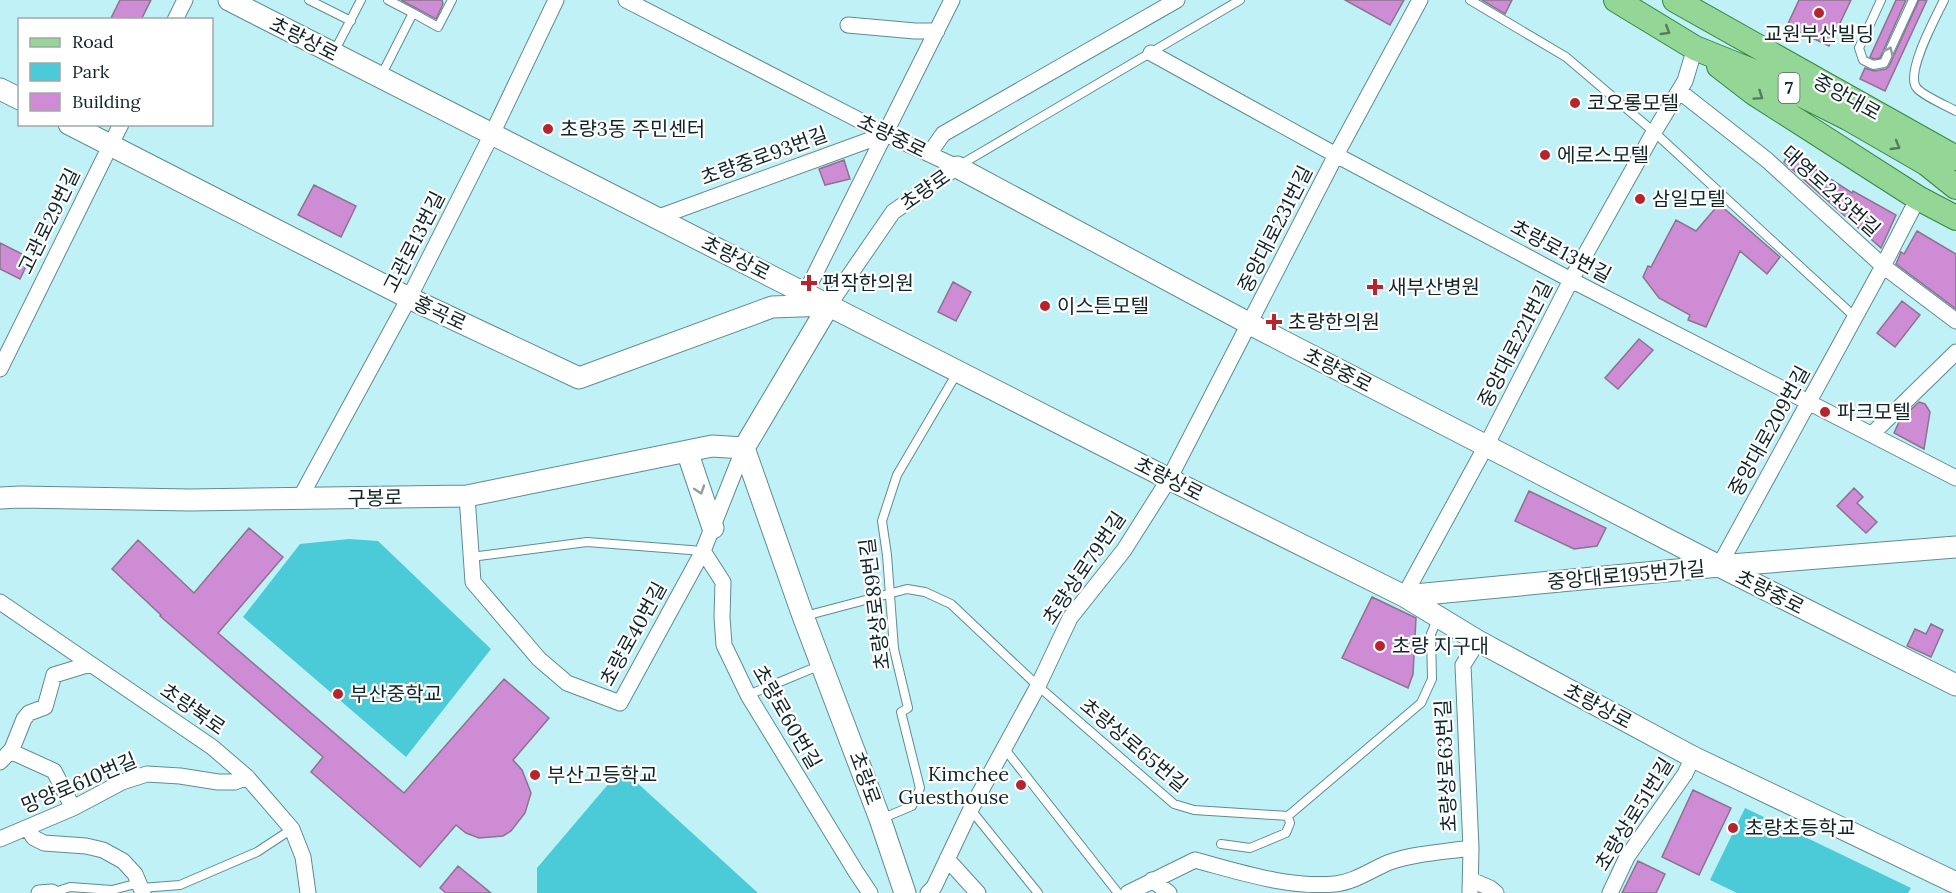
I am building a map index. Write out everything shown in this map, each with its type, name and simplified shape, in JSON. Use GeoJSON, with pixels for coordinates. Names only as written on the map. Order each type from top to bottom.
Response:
{"type":"FeatureCollection","features":[{"type":"Feature","properties":{"kind":"main road","name":"중앙대로"},"geometry":{"type":"LineString","coordinates":[[1616,0],[1695,48],[1754,93],[1918,198],[1956,218]]}},
{"type":"Feature","properties":{"kind":"main road","name":"중앙대로"},"geometry":{"type":"LineString","coordinates":[[1675,0],[1956,158]]}},
{"type":"Feature","properties":{"kind":"main road","name":"중앙대로"},"geometry":{"type":"LineString","coordinates":[[1695,48],[1762,75],[1848,118],[1926,164],[1956,187]]}},
{"type":"Feature","properties":{"kind":"street"},"geometry":{"type":"LineString","coordinates":[[176,18],[185,0]]}},
{"type":"Feature","properties":{"kind":"street","name":"초량상로"},"geometry":{"type":"LineString","coordinates":[[229,0],[1169,479],[1404,596],[1478,641],[1693,757],[1956,883]]}},
{"type":"Feature","properties":{"kind":"street","name":"고관로13번길"},"geometry":{"type":"LineString","coordinates":[[300,498],[409,298],[492,134],[556,0]]}},
{"type":"Feature","properties":{"kind":"street","name":"초량중로"},"geometry":{"type":"LineString","coordinates":[[626,0],[886,134],[957,167],[1250,324],[1719,566],[1956,685]]}},
{"type":"Feature","properties":{"kind":"street"},"geometry":{"type":"LineString","coordinates":[[806,294],[952,0]]}},
{"type":"Feature","properties":{"kind":"street"},"geometry":{"type":"LineString","coordinates":[[930,154],[943,134],[1177,0]]}},
{"type":"Feature","properties":{"kind":"street","name":"중앙대로231번길"},"geometry":{"type":"LineString","coordinates":[[1169,479],[1336,155],[1420,0]]}},
{"type":"Feature","properties":{"kind":"street"},"geometry":{"type":"LineString","coordinates":[[848,25],[937,31]]}},
{"type":"Feature","properties":{"kind":"street","name":"중앙대로221번길"},"geometry":{"type":"LineString","coordinates":[[1404,596],[1486,446],[1571,280],[1685,81],[1695,48]]}},
{"type":"Feature","properties":{"kind":"street","name":"초량로13번길"},"geometry":{"type":"LineString","coordinates":[[1151,53],[1571,280],[1956,478]]}},
{"type":"Feature","properties":{"kind":"street"},"geometry":{"type":"LineString","coordinates":[[0,89],[18,98]]}},
{"type":"Feature","properties":{"kind":"street","name":"대영로243번길"},"geometry":{"type":"LineString","coordinates":[[1679,91],[1767,160],[1884,266],[1956,321]]}},
{"type":"Feature","properties":{"kind":"street","name":"홍곡로"},"geometry":{"type":"LineString","coordinates":[[73,126],[409,298],[579,378],[772,307],[829,305]]}},
{"type":"Feature","properties":{"kind":"street","name":"고관로29번길"},"geometry":{"type":"LineString","coordinates":[[0,369],[120,126]]}},
{"type":"Feature","properties":{"kind":"street","name":"초량중로93번길"},"geometry":{"type":"LineString","coordinates":[[656,218],[886,134]]}},
{"type":"Feature","properties":{"kind":"street","name":"초량로"},"geometry":{"type":"LineString","coordinates":[[905,893],[744,448],[829,305],[893,212],[957,167]]}},
{"type":"Feature","properties":{"kind":"street","name":"중앙대로209번길"},"geometry":{"type":"LineString","coordinates":[[1719,566],[1884,266],[1918,198]]}},
{"type":"Feature","properties":{"kind":"street"},"geometry":{"type":"LineString","coordinates":[[1872,434],[1956,352]]}},
{"type":"Feature","properties":{"kind":"street","name":"구봉로"},"geometry":{"type":"LineString","coordinates":[[0,498],[190,500],[467,496],[712,446],[744,448]]}},
{"type":"Feature","properties":{"kind":"street","name":"초량로40번길"},"geometry":{"type":"LineString","coordinates":[[467,496],[473,582],[539,659],[567,683],[620,703],[703,551],[744,448]]}},
{"type":"Feature","properties":{"kind":"street"},"geometry":{"type":"LineString","coordinates":[[687,451],[713,528]]}},
{"type":"Feature","properties":{"kind":"street","name":"초량상로79번길"},"geometry":{"type":"LineString","coordinates":[[928,893],[934,886],[971,809],[1038,686],[1071,618],[1124,550],[1169,479]]}},
{"type":"Feature","properties":{"kind":"street","name":"중앙대로195번가길"},"geometry":{"type":"LineString","coordinates":[[1404,596],[1719,566],[1956,547]]}},
{"type":"Feature","properties":{"kind":"street","name":"초량로60번길"},"geometry":{"type":"LineString","coordinates":[[703,551],[723,582],[724,645],[747,695],[870,893]]}},
{"type":"Feature","properties":{"kind":"street","name":"초량북로"},"geometry":{"type":"LineString","coordinates":[[0,602],[212,747],[247,777],[292,829],[303,857],[308,893]]}},
{"type":"Feature","properties":{"kind":"street","name":"초량상로63번길"},"geometry":{"type":"LineString","coordinates":[[1471,887],[1463,665],[1478,641]]}},
{"type":"Feature","properties":{"kind":"street"},"geometry":{"type":"LineString","coordinates":[[73,808],[54,771],[5,756],[18,737],[24,719],[29,713],[45,707],[54,675],[90,664]]}},
{"type":"Feature","properties":{"kind":"street","name":"초량상로51번길"},"geometry":{"type":"LineString","coordinates":[[1610,893],[1627,857],[1685,774],[1693,757]]}},
{"type":"Feature","properties":{"kind":"street","name":"망양로610번길"},"geometry":{"type":"LineString","coordinates":[[0,839],[73,808],[122,782],[147,774],[218,782],[235,782],[247,777]]}},
{"type":"Feature","properties":{"kind":"street"},"geometry":{"type":"LineString","coordinates":[[27,828],[34,838],[44,843],[86,846],[103,850],[123,861],[135,874],[141,888]]}},
{"type":"Feature","properties":{"kind":"street"},"geometry":{"type":"LineString","coordinates":[[1128,893],[1195,860],[1260,878],[1292,883],[1336,884],[1360,877],[1390,862],[1421,854],[1471,848]]}},
{"type":"Feature","properties":{"kind":"street"},"geometry":{"type":"LineString","coordinates":[[947,859],[978,893]]}},
{"type":"Feature","properties":{"kind":"street"},"geometry":{"type":"LineString","coordinates":[[1152,880],[1169,893]]}},
{"type":"Feature","properties":{"kind":"street"},"geometry":{"type":"LineString","coordinates":[[1471,887],[1490,888],[1496,893]]}},
{"type":"Feature","properties":{"kind":"lane"},"geometry":{"type":"LineString","coordinates":[[309,0],[351,21]]}},
{"type":"Feature","properties":{"kind":"lane"},"geometry":{"type":"LineString","coordinates":[[333,53],[362,0]]}},
{"type":"Feature","properties":{"kind":"lane"},"geometry":{"type":"LineString","coordinates":[[388,0],[438,27],[452,0]]}},
{"type":"Feature","properties":{"kind":"lane","name":"초량로"},"geometry":{"type":"LineString","coordinates":[[957,167],[1240,0]]}},
{"type":"Feature","properties":{"kind":"lane"},"geometry":{"type":"LineString","coordinates":[[1470,0],[1566,57],[1654,132],[1856,317]]}},
{"type":"Feature","properties":{"kind":"lane"},"geometry":{"type":"LineString","coordinates":[[1881,0],[1859,48],[1863,60],[1873,65],[1884,63],[1913,0]]}},
{"type":"Feature","properties":{"kind":"lane"},"geometry":{"type":"LineString","coordinates":[[1944,0],[1915,66],[1913,78],[1917,89],[1956,111]]}},
{"type":"Feature","properties":{"kind":"lane"},"geometry":{"type":"LineString","coordinates":[[380,77],[413,13]]}},
{"type":"Feature","properties":{"kind":"lane","name":"초량상로89번길"},"geometry":{"type":"LineString","coordinates":[[880,819],[912,806],[920,788],[901,712],[908,708],[894,649],[882,521],[897,476],[957,371]]}},
{"type":"Feature","properties":{"kind":"lane"},"geometry":{"type":"LineString","coordinates":[[471,557],[587,543],[703,551]]}},
{"type":"Feature","properties":{"kind":"lane","name":"초량상로65번길"},"geometry":{"type":"LineString","coordinates":[[803,616],[907,589],[926,591],[951,604],[1038,686],[1174,804],[1194,810],[1288,816]]}},
{"type":"Feature","properties":{"kind":"lane"},"geometry":{"type":"LineString","coordinates":[[1221,844],[1250,848],[1286,833],[1290,823],[1288,816],[1420,703],[1432,679],[1431,634],[1439,616]]}},
{"type":"Feature","properties":{"kind":"lane"},"geometry":{"type":"LineString","coordinates":[[747,695],[823,664]]}},
{"type":"Feature","properties":{"kind":"lane"},"geometry":{"type":"LineString","coordinates":[[1004,747],[1118,893]]}},
{"type":"Feature","properties":{"kind":"lane"},"geometry":{"type":"LineString","coordinates":[[971,809],[1038,893]]}},
{"type":"Feature","properties":{"kind":"lane"},"geometry":{"type":"LineString","coordinates":[[47,893],[70,887],[112,890],[180,885],[257,852],[292,829]]}},
{"type":"Feature","properties":{"kind":"green space"},"geometry":{"type":"Polygon","coordinates":[[[349,539],[378,541],[491,649],[406,757],[243,617],[300,544],[349,539]]]}},
{"type":"Feature","properties":{"kind":"green space"},"geometry":{"type":"Polygon","coordinates":[[[622,768],[758,893],[537,893],[537,868],[622,768]]]}},
{"type":"Feature","properties":{"kind":"green space"},"geometry":{"type":"Polygon","coordinates":[[[1745,808],[1911,888],[1908,893],[1737,893],[1710,880],[1745,808]]]}},
{"type":"Feature","properties":{"kind":"building"},"geometry":{"type":"Polygon","coordinates":[[[120,0],[151,0],[142,18],[111,18],[120,0]]]}},
{"type":"Feature","properties":{"kind":"building"},"geometry":{"type":"Polygon","coordinates":[[[401,0],[442,0],[443,4],[436,19],[401,0]]]}},
{"type":"Feature","properties":{"kind":"building"},"geometry":{"type":"Polygon","coordinates":[[[1345,0],[1404,0],[1390,25],[1345,0]]]}},
{"type":"Feature","properties":{"kind":"building"},"geometry":{"type":"Polygon","coordinates":[[[1482,0],[1512,0],[1505,14],[1482,0]]]}},
{"type":"Feature","properties":{"kind":"building","name":"교원부산빌딩"},"geometry":{"type":"Polygon","coordinates":[[[1799,0],[1851,0],[1829,46],[1787,26],[1799,0]]]}},
{"type":"Feature","properties":{"kind":"building"},"geometry":{"type":"Polygon","coordinates":[[[1896,0],[1906,0],[1880,58],[1874,59],[1870,57],[1896,0]]]}},
{"type":"Feature","properties":{"kind":"building"},"geometry":{"type":"Polygon","coordinates":[[[1919,0],[1927,0],[1885,91],[1860,79],[1865,68],[1874,71],[1886,69],[1889,66],[1919,0]]]}},
{"type":"Feature","properties":{"kind":"building"},"geometry":{"type":"Polygon","coordinates":[[[1789,152],[1852,193],[1853,191],[1896,215],[1881,248],[1784,162],[1789,152]]]}},
{"type":"Feature","properties":{"kind":"building"},"geometry":{"type":"Polygon","coordinates":[[[844,160],[850,179],[825,185],[819,169],[844,160]]]}},
{"type":"Feature","properties":{"kind":"building"},"geometry":{"type":"Polygon","coordinates":[[[314,185],[356,206],[341,237],[298,215],[314,185]]]}},
{"type":"Feature","properties":{"kind":"building"},"geometry":{"type":"Polygon","coordinates":[[[1719,204],[1780,257],[1767,274],[1740,251],[1706,327],[1688,320],[1690,315],[1659,298],[1643,277],[1648,266],[1651,267],[1676,220],[1696,231],[1719,204]]]}},
{"type":"Feature","properties":{"kind":"building"},"geometry":{"type":"Polygon","coordinates":[[[1917,231],[1956,254],[1956,309],[1896,264],[1901,252],[1904,254],[1917,231]]]}},
{"type":"Feature","properties":{"kind":"building"},"geometry":{"type":"Polygon","coordinates":[[[0,243],[30,258],[20,279],[0,269],[0,243]]]}},
{"type":"Feature","properties":{"kind":"building"},"geometry":{"type":"Polygon","coordinates":[[[953,282],[971,292],[956,321],[938,312],[953,282]]]}},
{"type":"Feature","properties":{"kind":"building"},"geometry":{"type":"Polygon","coordinates":[[[1902,301],[1920,315],[1895,347],[1877,333],[1902,301]]]}},
{"type":"Feature","properties":{"kind":"building"},"geometry":{"type":"Polygon","coordinates":[[[1639,339],[1653,350],[1618,389],[1605,378],[1639,339]]]}},
{"type":"Feature","properties":{"kind":"building"},"geometry":{"type":"Polygon","coordinates":[[[1919,402],[1925,404],[1930,412],[1924,449],[1894,433],[1900,420],[1919,402]]]}},
{"type":"Feature","properties":{"kind":"building"},"geometry":{"type":"Polygon","coordinates":[[[1854,488],[1863,497],[1857,503],[1877,522],[1866,533],[1837,506],[1854,488]]]}},
{"type":"Feature","properties":{"kind":"building"},"geometry":{"type":"Polygon","coordinates":[[[1529,491],[1606,528],[1597,546],[1574,549],[1515,521],[1529,491]]]}},
{"type":"Feature","properties":{"kind":"building"},"geometry":{"type":"Polygon","coordinates":[[[249,528],[283,557],[218,633],[404,793],[504,679],[549,718],[513,760],[522,770],[531,793],[525,813],[511,831],[503,836],[479,838],[466,833],[456,825],[420,867],[311,772],[323,757],[160,616],[112,569],[138,540],[194,593],[249,528]]]}},
{"type":"Feature","properties":{"kind":"building","name":"초량 지구대"},"geometry":{"type":"Polygon","coordinates":[[[1372,597],[1416,618],[1413,674],[1408,688],[1342,658],[1372,597]]]}},
{"type":"Feature","properties":{"kind":"building"},"geometry":{"type":"Polygon","coordinates":[[[1931,624],[1943,630],[1931,657],[1907,646],[1915,629],[1926,634],[1931,624]]]}},
{"type":"Feature","properties":{"kind":"building"},"geometry":{"type":"Polygon","coordinates":[[[1693,790],[1731,808],[1699,875],[1662,857],[1693,790]]]}},
{"type":"Feature","properties":{"kind":"building"},"geometry":{"type":"Polygon","coordinates":[[[1638,861],[1665,874],[1656,893],[1622,893],[1638,861]]]}},
{"type":"Feature","properties":{"kind":"building"},"geometry":{"type":"Polygon","coordinates":[[[458,866],[491,893],[446,893],[440,888],[458,866]]]}},
{"type":"Feature","properties":{"kind":"place","name":"교원부산빌딩"},"geometry":{"type":"Point","coordinates":[1819,13]}},
{"type":"Feature","properties":{"kind":"place","name":"코오롱모텔"},"geometry":{"type":"Point","coordinates":[1575,103]}},
{"type":"Feature","properties":{"kind":"place","name":"초량3동 주민센터"},"geometry":{"type":"Point","coordinates":[548,129]}},
{"type":"Feature","properties":{"kind":"place","name":"에로스모텔"},"geometry":{"type":"Point","coordinates":[1545,155]}},
{"type":"Feature","properties":{"kind":"place","name":"삼일모텔"},"geometry":{"type":"Point","coordinates":[1640,199]}},
{"type":"Feature","properties":{"kind":"place","name":"편작한의원"},"geometry":{"type":"Point","coordinates":[809,283]}},
{"type":"Feature","properties":{"kind":"place","name":"새부산병원"},"geometry":{"type":"Point","coordinates":[1375,287]}},
{"type":"Feature","properties":{"kind":"place","name":"이스튼모텔"},"geometry":{"type":"Point","coordinates":[1045,306]}},
{"type":"Feature","properties":{"kind":"place","name":"초량한의원"},"geometry":{"type":"Point","coordinates":[1274,322]}},
{"type":"Feature","properties":{"kind":"place","name":"파크모텔"},"geometry":{"type":"Point","coordinates":[1825,412]}},
{"type":"Feature","properties":{"kind":"place","name":"초량 지구대"},"geometry":{"type":"Point","coordinates":[1380,646]}},
{"type":"Feature","properties":{"kind":"place","name":"부산중학교"},"geometry":{"type":"Point","coordinates":[338,694]}},
{"type":"Feature","properties":{"kind":"place","name":"부산고등학교"},"geometry":{"type":"Point","coordinates":[535,775]}},
{"type":"Feature","properties":{"kind":"place","name":"Kimchee Guesthouse"},"geometry":{"type":"Point","coordinates":[1021,785]}},
{"type":"Feature","properties":{"kind":"place","name":"초량초등학교"},"geometry":{"type":"Point","coordinates":[1733,828]}}]}
